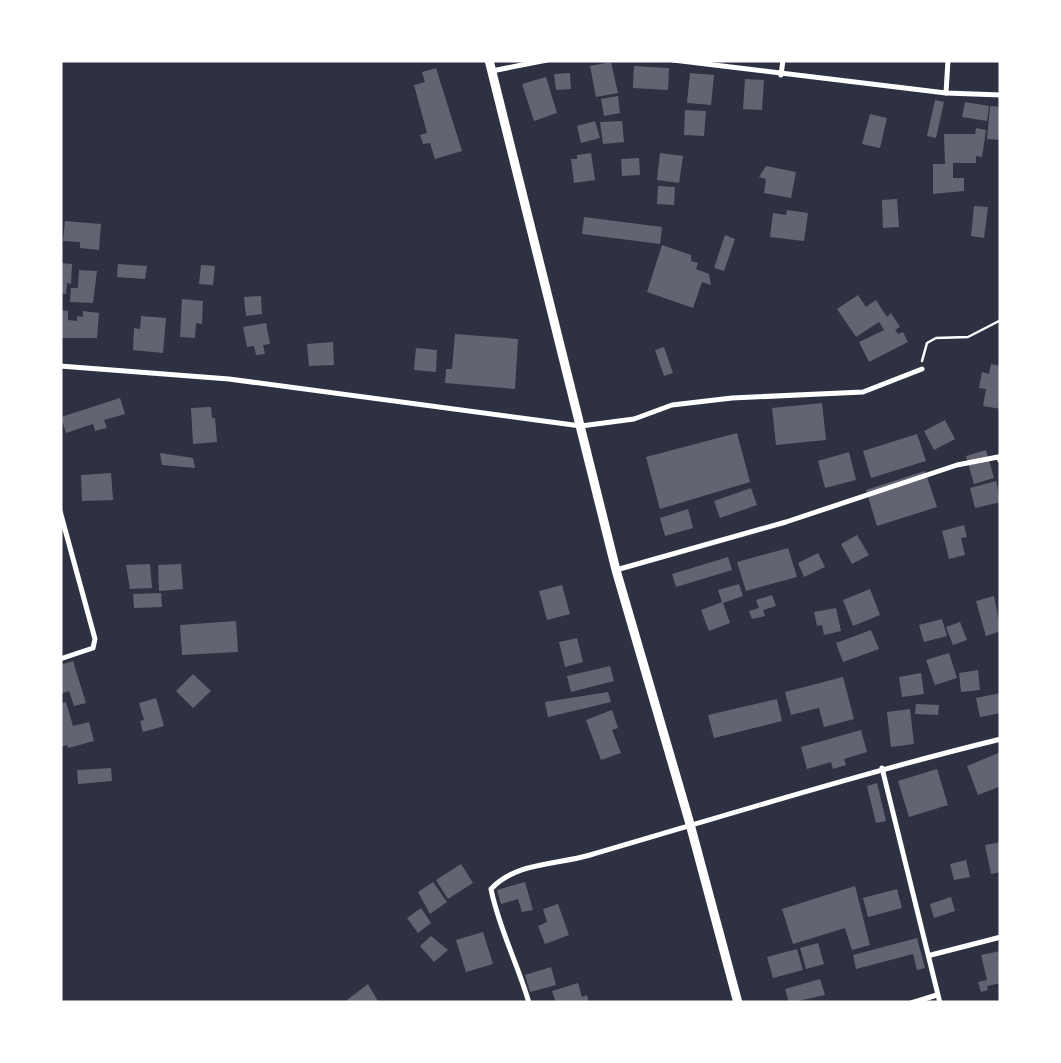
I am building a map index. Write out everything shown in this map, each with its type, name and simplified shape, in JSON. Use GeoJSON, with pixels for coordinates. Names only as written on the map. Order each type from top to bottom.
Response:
{"type":"FeatureCollection","features":[{"type":"Feature","properties":{"kind":"highway"},"geometry":{"type":"LineString","coordinates":[[491,65],[616,570],[738,1003]]}},
{"type":"Feature","properties":{"kind":"street"},"geometry":{"type":"LineString","coordinates":[[491,65],[547,60]]}},
{"type":"Feature","properties":{"kind":"street"},"geometry":{"type":"LineString","coordinates":[[673,60],[781,75],[1001,96]]}},
{"type":"Feature","properties":{"kind":"street"},"geometry":{"type":"LineString","coordinates":[[781,75],[782,60]]}},
{"type":"Feature","properties":{"kind":"street"},"geometry":{"type":"LineString","coordinates":[[946,93],[948,60]]}},
{"type":"Feature","properties":{"kind":"street"},"geometry":{"type":"LineString","coordinates":[[60,366],[230,379],[580,426],[634,419],[672,405],[863,392],[922,368]]}},
{"type":"Feature","properties":{"kind":"street"},"geometry":{"type":"LineString","coordinates":[[616,570],[786,522],[957,465],[986,457],[998,457],[1001,462]]}},
{"type":"Feature","properties":{"kind":"street"},"geometry":{"type":"LineString","coordinates":[[60,511],[95,639],[86,653],[60,659]]}},
{"type":"Feature","properties":{"kind":"street"},"geometry":{"type":"LineString","coordinates":[[529,1003],[498,924],[491,889],[502,877],[588,856],[882,768],[1001,739]]}},
{"type":"Feature","properties":{"kind":"street"},"geometry":{"type":"LineString","coordinates":[[882,768],[939,999],[912,1003]]}},
{"type":"Feature","properties":{"kind":"street"},"geometry":{"type":"LineString","coordinates":[[930,955],[1001,938]]}},
{"type":"Feature","properties":{"kind":"path"},"geometry":{"type":"LineString","coordinates":[[922,368],[927,343],[936,338],[968,337],[1001,320]]}},
{"type":"Feature","properties":{"kind":"building"},"geometry":{"type":"Polygon","coordinates":[[[611,62],[618,93],[596,97],[590,66],[611,62]]]}},
{"type":"Feature","properties":{"kind":"building"},"geometry":{"type":"Polygon","coordinates":[[[634,66],[669,68],[668,90],[633,88],[634,66]]]}},
{"type":"Feature","properties":{"kind":"building"},"geometry":{"type":"Polygon","coordinates":[[[436,68],[462,151],[435,159],[430,143],[423,144],[420,135],[427,133],[414,85],[425,82],[422,72],[436,68]]]}},
{"type":"Feature","properties":{"kind":"building"},"geometry":{"type":"Polygon","coordinates":[[[570,73],[571,89],[556,90],[554,74],[570,73]]]}},
{"type":"Feature","properties":{"kind":"building"},"geometry":{"type":"Polygon","coordinates":[[[690,73],[714,75],[711,105],[687,103],[690,73]]]}},
{"type":"Feature","properties":{"kind":"building"},"geometry":{"type":"Polygon","coordinates":[[[546,77],[557,113],[534,121],[522,84],[546,77]]]}},
{"type":"Feature","properties":{"kind":"building"},"geometry":{"type":"Polygon","coordinates":[[[745,79],[764,80],[762,110],[743,109],[745,79]]]}},
{"type":"Feature","properties":{"kind":"building"},"geometry":{"type":"Polygon","coordinates":[[[618,96],[620,113],[604,116],[601,99],[618,96]]]}},
{"type":"Feature","properties":{"kind":"building"},"geometry":{"type":"Polygon","coordinates":[[[935,100],[944,102],[936,138],[927,136],[935,100]]]}},
{"type":"Feature","properties":{"kind":"building"},"geometry":{"type":"Polygon","coordinates":[[[965,102],[989,106],[987,121],[962,117],[965,102]]]}},
{"type":"Feature","properties":{"kind":"building"},"geometry":{"type":"Polygon","coordinates":[[[990,106],[1001,107],[1001,140],[987,139],[990,106]]]}},
{"type":"Feature","properties":{"kind":"building"},"geometry":{"type":"Polygon","coordinates":[[[685,110],[706,111],[704,136],[684,135],[685,110]]]}},
{"type":"Feature","properties":{"kind":"building"},"geometry":{"type":"Polygon","coordinates":[[[870,114],[887,118],[880,148],[862,144],[870,114]]]}},
{"type":"Feature","properties":{"kind":"building"},"geometry":{"type":"Polygon","coordinates":[[[595,121],[600,138],[581,143],[577,126],[595,121]]]}},
{"type":"Feature","properties":{"kind":"building"},"geometry":{"type":"Polygon","coordinates":[[[622,121],[624,142],[603,144],[600,122],[622,121]]]}},
{"type":"Feature","properties":{"kind":"building"},"geometry":{"type":"Polygon","coordinates":[[[976,128],[986,130],[982,157],[976,156],[976,163],[953,163],[953,178],[964,178],[964,191],[933,194],[933,164],[945,164],[944,134],[975,134],[976,128]]]}},
{"type":"Feature","properties":{"kind":"building"},"geometry":{"type":"Polygon","coordinates":[[[591,153],[595,180],[574,183],[571,159],[591,153]]]}},
{"type":"Feature","properties":{"kind":"building"},"geometry":{"type":"Polygon","coordinates":[[[660,153],[683,156],[679,183],[657,180],[660,153]]]}},
{"type":"Feature","properties":{"kind":"building"},"geometry":{"type":"Polygon","coordinates":[[[639,158],[640,175],[622,176],[621,159],[639,158]]]}},
{"type":"Feature","properties":{"kind":"building"},"geometry":{"type":"Polygon","coordinates":[[[766,166],[796,172],[791,198],[764,193],[766,179],[759,177],[766,166]]]}},
{"type":"Feature","properties":{"kind":"building"},"geometry":{"type":"Polygon","coordinates":[[[658,186],[675,187],[674,205],[657,204],[658,186]]]}},
{"type":"Feature","properties":{"kind":"building"},"geometry":{"type":"Polygon","coordinates":[[[897,199],[899,227],[883,228],[882,200],[897,199]]]}},
{"type":"Feature","properties":{"kind":"building"},"geometry":{"type":"Polygon","coordinates":[[[974,206],[988,207],[984,238],[971,236],[974,206]]]}},
{"type":"Feature","properties":{"kind":"building"},"geometry":{"type":"Polygon","coordinates":[[[787,210],[808,213],[804,241],[770,237],[773,213],[786,215],[787,210]]]}},
{"type":"Feature","properties":{"kind":"building"},"geometry":{"type":"Polygon","coordinates":[[[584,217],[662,227],[660,244],[582,234],[584,217]]]}},
{"type":"Feature","properties":{"kind":"building"},"geometry":{"type":"Polygon","coordinates":[[[65,221],[101,224],[99,250],[80,248],[80,242],[63,241],[65,221]]]}},
{"type":"Feature","properties":{"kind":"building"},"geometry":{"type":"Polygon","coordinates":[[[725,235],[735,239],[724,271],[714,268],[725,235]]]}},
{"type":"Feature","properties":{"kind":"building"},"geometry":{"type":"Polygon","coordinates":[[[662,245],[691,255],[691,261],[698,263],[696,269],[709,274],[711,285],[702,282],[693,308],[647,292],[662,245]]]}},
{"type":"Feature","properties":{"kind":"building"},"geometry":{"type":"Polygon","coordinates":[[[60,263],[72,264],[66,294],[60,293],[60,263]]]}},
{"type":"Feature","properties":{"kind":"building"},"geometry":{"type":"Polygon","coordinates":[[[118,264],[147,266],[145,279],[117,277],[118,264]]]}},
{"type":"Feature","properties":{"kind":"building"},"geometry":{"type":"Polygon","coordinates":[[[201,265],[215,266],[213,285],[199,284],[201,265]]]}},
{"type":"Feature","properties":{"kind":"building"},"geometry":{"type":"Polygon","coordinates":[[[79,270],[97,271],[93,303],[70,302],[71,288],[78,288],[79,270]]]}},
{"type":"Feature","properties":{"kind":"building"},"geometry":{"type":"Polygon","coordinates":[[[858,295],[866,307],[876,300],[887,317],[891,313],[900,327],[895,330],[898,334],[903,332],[908,342],[869,362],[859,342],[884,330],[879,322],[856,337],[837,309],[858,295]]]}},
{"type":"Feature","properties":{"kind":"building"},"geometry":{"type":"Polygon","coordinates":[[[261,296],[262,314],[246,316],[244,297],[261,296]]]}},
{"type":"Feature","properties":{"kind":"building"},"geometry":{"type":"Polygon","coordinates":[[[182,299],[203,301],[202,324],[196,323],[195,338],[180,337],[182,299]]]}},
{"type":"Feature","properties":{"kind":"building"},"geometry":{"type":"Polygon","coordinates":[[[60,310],[68,311],[68,320],[77,321],[77,316],[83,317],[83,311],[99,313],[97,338],[60,338],[60,310]]]}},
{"type":"Feature","properties":{"kind":"building"},"geometry":{"type":"Polygon","coordinates":[[[141,316],[166,318],[163,353],[133,350],[134,328],[140,329],[141,316]]]}},
{"type":"Feature","properties":{"kind":"building"},"geometry":{"type":"Polygon","coordinates":[[[266,323],[270,344],[263,345],[265,354],[256,355],[254,346],[247,347],[243,327],[266,323]]]}},
{"type":"Feature","properties":{"kind":"building"},"geometry":{"type":"Polygon","coordinates":[[[455,334],[518,339],[515,389],[445,383],[446,369],[452,369],[455,334]]]}},
{"type":"Feature","properties":{"kind":"building"},"geometry":{"type":"Polygon","coordinates":[[[333,342],[334,365],[309,366],[307,344],[333,342]]]}},
{"type":"Feature","properties":{"kind":"building"},"geometry":{"type":"Polygon","coordinates":[[[664,347],[673,373],[664,376],[655,350],[664,347]]]}},
{"type":"Feature","properties":{"kind":"building"},"geometry":{"type":"Polygon","coordinates":[[[416,348],[437,350],[436,372],[414,370],[416,348]]]}},
{"type":"Feature","properties":{"kind":"building"},"geometry":{"type":"Polygon","coordinates":[[[991,364],[1001,366],[1001,409],[983,406],[986,389],[979,388],[982,372],[989,374],[991,364]]]}},
{"type":"Feature","properties":{"kind":"building"},"geometry":{"type":"Polygon","coordinates":[[[120,398],[125,414],[104,420],[107,428],[95,431],[93,424],[66,433],[61,417],[120,398]]]}},
{"type":"Feature","properties":{"kind":"building"},"geometry":{"type":"Polygon","coordinates":[[[822,403],[826,440],[776,445],[772,408],[822,403]]]}},
{"type":"Feature","properties":{"kind":"building"},"geometry":{"type":"Polygon","coordinates":[[[211,407],[217,442],[193,444],[191,408],[211,407]]]}},
{"type":"Feature","properties":{"kind":"building"},"geometry":{"type":"Polygon","coordinates":[[[945,420],[955,439],[934,450],[924,431],[945,420]]]}},
{"type":"Feature","properties":{"kind":"building"},"geometry":{"type":"Polygon","coordinates":[[[737,433],[750,482],[660,509],[646,457],[737,433]]]}},
{"type":"Feature","properties":{"kind":"building"},"geometry":{"type":"Polygon","coordinates":[[[917,434],[926,461],[871,478],[863,451],[917,434]]]}},
{"type":"Feature","properties":{"kind":"building"},"geometry":{"type":"Polygon","coordinates":[[[986,450],[994,478],[974,484],[966,456],[986,450]]]}},
{"type":"Feature","properties":{"kind":"building"},"geometry":{"type":"Polygon","coordinates":[[[849,452],[856,480],[825,488],[818,461],[849,452]]]}},
{"type":"Feature","properties":{"kind":"building"},"geometry":{"type":"Polygon","coordinates":[[[160,453],[193,458],[195,468],[162,465],[160,453]]]}},
{"type":"Feature","properties":{"kind":"building"},"geometry":{"type":"Polygon","coordinates":[[[925,471],[937,507],[877,526],[866,490],[925,471]]]}},
{"type":"Feature","properties":{"kind":"building"},"geometry":{"type":"Polygon","coordinates":[[[111,473],[113,500],[82,501],[81,475],[111,473]]]}},
{"type":"Feature","properties":{"kind":"building"},"geometry":{"type":"Polygon","coordinates":[[[996,481],[1001,502],[975,508],[970,488],[996,481]]]}},
{"type":"Feature","properties":{"kind":"building"},"geometry":{"type":"Polygon","coordinates":[[[751,488],[757,505],[720,518],[714,501],[751,488]]]}},
{"type":"Feature","properties":{"kind":"building"},"geometry":{"type":"Polygon","coordinates":[[[688,509],[693,528],[665,536],[660,518],[688,509]]]}},
{"type":"Feature","properties":{"kind":"building"},"geometry":{"type":"Polygon","coordinates":[[[964,525],[967,537],[961,538],[965,555],[949,559],[942,531],[964,525]]]}},
{"type":"Feature","properties":{"kind":"building"},"geometry":{"type":"Polygon","coordinates":[[[857,535],[869,555],[852,564],[841,544],[857,535]]]}},
{"type":"Feature","properties":{"kind":"building"},"geometry":{"type":"Polygon","coordinates":[[[788,548],[797,577],[746,591],[737,562],[788,548]]]}},
{"type":"Feature","properties":{"kind":"building"},"geometry":{"type":"Polygon","coordinates":[[[818,553],[825,567],[804,577],[798,563],[818,553]]]}},
{"type":"Feature","properties":{"kind":"building"},"geometry":{"type":"Polygon","coordinates":[[[728,557],[732,570],[676,587],[672,574],[728,557]]]}},
{"type":"Feature","properties":{"kind":"building"},"geometry":{"type":"Polygon","coordinates":[[[150,564],[152,588],[130,589],[126,565],[150,564]]]}},
{"type":"Feature","properties":{"kind":"building"},"geometry":{"type":"Polygon","coordinates":[[[181,564],[183,589],[159,591],[158,565],[181,564]]]}},
{"type":"Feature","properties":{"kind":"building"},"geometry":{"type":"Polygon","coordinates":[[[739,584],[743,596],[723,603],[730,623],[709,631],[701,610],[722,602],[718,590],[739,584]]]}},
{"type":"Feature","properties":{"kind":"building"},"geometry":{"type":"Polygon","coordinates":[[[562,585],[570,614],[547,620],[539,591],[562,585]]]}},
{"type":"Feature","properties":{"kind":"building"},"geometry":{"type":"Polygon","coordinates":[[[870,589],[880,615],[853,626],[843,600],[870,589]]]}},
{"type":"Feature","properties":{"kind":"building"},"geometry":{"type":"Polygon","coordinates":[[[161,593],[162,607],[134,608],[133,594],[161,593]]]}},
{"type":"Feature","properties":{"kind":"building"},"geometry":{"type":"Polygon","coordinates":[[[772,595],[776,606],[763,610],[765,616],[752,619],[749,611],[759,608],[756,600],[772,595]]]}},
{"type":"Feature","properties":{"kind":"building"},"geometry":{"type":"Polygon","coordinates":[[[994,596],[1001,631],[986,636],[976,601],[994,596]]]}},
{"type":"Feature","properties":{"kind":"building"},"geometry":{"type":"Polygon","coordinates":[[[836,608],[841,631],[824,635],[814,612],[836,608]]]}},
{"type":"Feature","properties":{"kind":"building"},"geometry":{"type":"Polygon","coordinates":[[[942,619],[947,636],[924,642],[919,625],[942,619]]]}},
{"type":"Feature","properties":{"kind":"building"},"geometry":{"type":"Polygon","coordinates":[[[236,621],[238,652],[182,655],[180,625],[236,621]]]}},
{"type":"Feature","properties":{"kind":"building"},"geometry":{"type":"Polygon","coordinates":[[[960,622],[967,640],[953,645],[946,627],[960,622]]]}},
{"type":"Feature","properties":{"kind":"building"},"geometry":{"type":"Polygon","coordinates":[[[871,630],[879,649],[843,662],[836,643],[871,630]]]}},
{"type":"Feature","properties":{"kind":"building"},"geometry":{"type":"Polygon","coordinates":[[[577,638],[583,662],[565,667],[559,642],[577,638]]]}},
{"type":"Feature","properties":{"kind":"building"},"geometry":{"type":"Polygon","coordinates":[[[949,653],[957,678],[935,685],[926,660],[949,653]]]}},
{"type":"Feature","properties":{"kind":"building"},"geometry":{"type":"Polygon","coordinates":[[[73,661],[86,703],[74,706],[69,691],[60,694],[60,665],[73,661]]]}},
{"type":"Feature","properties":{"kind":"building"},"geometry":{"type":"Polygon","coordinates":[[[610,666],[614,681],[571,692],[567,676],[610,666]]]}},
{"type":"Feature","properties":{"kind":"building"},"geometry":{"type":"Polygon","coordinates":[[[978,670],[980,690],[961,692],[959,673],[978,670]]]}},
{"type":"Feature","properties":{"kind":"building"},"geometry":{"type":"Polygon","coordinates":[[[921,673],[924,694],[902,697],[899,677],[921,673]]]}},
{"type":"Feature","properties":{"kind":"building"},"geometry":{"type":"Polygon","coordinates":[[[193,674],[211,691],[193,708],[176,691],[193,674]]]}},
{"type":"Feature","properties":{"kind":"building"},"geometry":{"type":"Polygon","coordinates":[[[843,677],[854,719],[824,727],[819,708],[791,715],[785,692],[843,677]]]}},
{"type":"Feature","properties":{"kind":"building"},"geometry":{"type":"Polygon","coordinates":[[[608,692],[611,702],[548,717],[545,702],[608,692]]]}},
{"type":"Feature","properties":{"kind":"building"},"geometry":{"type":"Polygon","coordinates":[[[1001,693],[1001,713],[980,717],[976,698],[1001,693]]]}},
{"type":"Feature","properties":{"kind":"building"},"geometry":{"type":"Polygon","coordinates":[[[156,698],[164,726],[143,732],[139,703],[156,698]]]}},
{"type":"Feature","properties":{"kind":"building"},"geometry":{"type":"Polygon","coordinates":[[[777,699],[782,721],[714,738],[708,715],[777,699]]]}},
{"type":"Feature","properties":{"kind":"building"},"geometry":{"type":"Polygon","coordinates":[[[66,702],[73,726],[89,722],[94,741],[60,747],[60,704],[66,702]]]}},
{"type":"Feature","properties":{"kind":"building"},"geometry":{"type":"Polygon","coordinates":[[[916,704],[939,705],[938,715],[915,714],[916,704]]]}},
{"type":"Feature","properties":{"kind":"building"},"geometry":{"type":"Polygon","coordinates":[[[910,709],[914,744],[891,747],[887,712],[910,709]]]}},
{"type":"Feature","properties":{"kind":"building"},"geometry":{"type":"Polygon","coordinates":[[[612,710],[618,728],[612,730],[621,753],[601,760],[586,720],[612,710]]]}},
{"type":"Feature","properties":{"kind":"building"},"geometry":{"type":"Polygon","coordinates":[[[861,730],[867,752],[844,759],[846,765],[833,769],[831,762],[807,769],[801,747],[861,730]]]}},
{"type":"Feature","properties":{"kind":"building"},"geometry":{"type":"Polygon","coordinates":[[[1001,752],[1001,786],[978,795],[967,766],[1001,752]]]}},
{"type":"Feature","properties":{"kind":"building"},"geometry":{"type":"Polygon","coordinates":[[[111,768],[112,781],[78,784],[77,770],[111,768]]]}},
{"type":"Feature","properties":{"kind":"building"},"geometry":{"type":"Polygon","coordinates":[[[937,769],[948,805],[909,817],[898,781],[937,769]]]}},
{"type":"Feature","properties":{"kind":"building"},"geometry":{"type":"Polygon","coordinates":[[[877,783],[886,821],[876,823],[867,786],[877,783]]]}},
{"type":"Feature","properties":{"kind":"building"},"geometry":{"type":"Polygon","coordinates":[[[1001,842],[1001,872],[991,874],[985,845],[1001,842]]]}},
{"type":"Feature","properties":{"kind":"building"},"geometry":{"type":"Polygon","coordinates":[[[966,860],[970,877],[954,880],[950,864],[966,860]]]}},
{"type":"Feature","properties":{"kind":"building"},"geometry":{"type":"Polygon","coordinates":[[[461,864],[473,883],[448,899],[436,880],[461,864]]]}},
{"type":"Feature","properties":{"kind":"building"},"geometry":{"type":"Polygon","coordinates":[[[433,882],[447,902],[430,914],[418,892],[433,882]]]}},
{"type":"Feature","properties":{"kind":"building"},"geometry":{"type":"Polygon","coordinates":[[[525,882],[533,910],[522,912],[518,899],[501,904],[497,890],[525,882]]]}},
{"type":"Feature","properties":{"kind":"building"},"geometry":{"type":"Polygon","coordinates":[[[855,886],[870,945],[852,950],[845,928],[793,944],[782,909],[855,886]]]}},
{"type":"Feature","properties":{"kind":"building"},"geometry":{"type":"Polygon","coordinates":[[[897,889],[902,908],[868,917],[863,898],[897,889]]]}},
{"type":"Feature","properties":{"kind":"building"},"geometry":{"type":"Polygon","coordinates":[[[951,897],[955,911],[934,918],[930,904],[951,897]]]}},
{"type":"Feature","properties":{"kind":"building"},"geometry":{"type":"Polygon","coordinates":[[[558,904],[569,935],[545,944],[538,926],[547,922],[543,909],[558,904]]]}},
{"type":"Feature","properties":{"kind":"building"},"geometry":{"type":"Polygon","coordinates":[[[421,908],[431,923],[418,933],[407,918],[421,908]]]}},
{"type":"Feature","properties":{"kind":"building"},"geometry":{"type":"Polygon","coordinates":[[[483,932],[493,964],[466,972],[456,940],[483,932]]]}},
{"type":"Feature","properties":{"kind":"building"},"geometry":{"type":"Polygon","coordinates":[[[431,936],[448,950],[434,962],[420,946],[431,936]]]}},
{"type":"Feature","properties":{"kind":"building"},"geometry":{"type":"Polygon","coordinates":[[[917,938],[925,968],[917,970],[913,954],[856,969],[853,955],[917,938]]]}},
{"type":"Feature","properties":{"kind":"building"},"geometry":{"type":"Polygon","coordinates":[[[818,943],[824,964],[806,969],[800,948],[818,943]]]}},
{"type":"Feature","properties":{"kind":"building"},"geometry":{"type":"Polygon","coordinates":[[[797,949],[803,970],[773,978],[767,957],[797,949]]]}},
{"type":"Feature","properties":{"kind":"building"},"geometry":{"type":"Polygon","coordinates":[[[1000,951],[1001,983],[987,986],[988,990],[981,992],[978,982],[987,980],[981,955],[1000,951]]]}},
{"type":"Feature","properties":{"kind":"building"},"geometry":{"type":"Polygon","coordinates":[[[551,967],[556,985],[530,992],[525,975],[551,967]]]}},
{"type":"Feature","properties":{"kind":"building"},"geometry":{"type":"Polygon","coordinates":[[[820,979],[825,995],[789,1003],[785,989],[820,979]]]}},
{"type":"Feature","properties":{"kind":"building"},"geometry":{"type":"Polygon","coordinates":[[[578,983],[582,997],[587,995],[589,1003],[556,1003],[552,991],[578,983]]]}},
{"type":"Feature","properties":{"kind":"building"},"geometry":{"type":"Polygon","coordinates":[[[368,984],[379,1003],[343,1003],[368,984]]]}}]}
